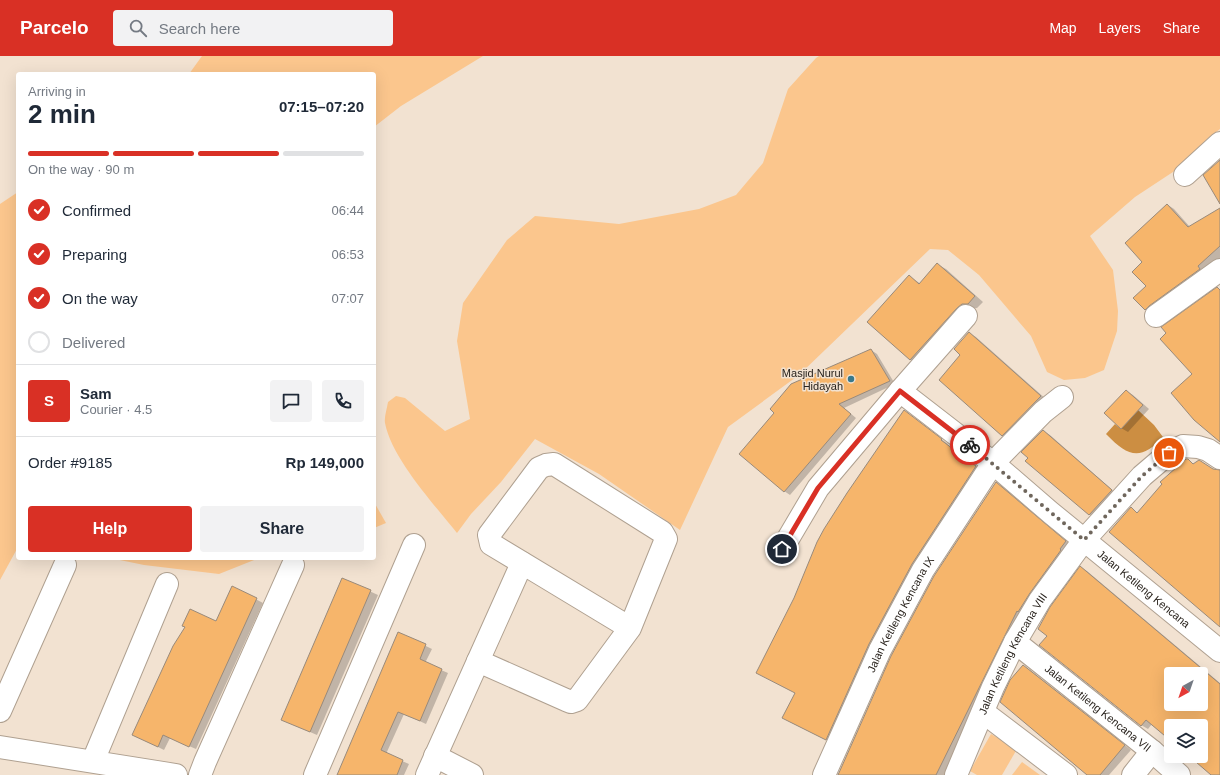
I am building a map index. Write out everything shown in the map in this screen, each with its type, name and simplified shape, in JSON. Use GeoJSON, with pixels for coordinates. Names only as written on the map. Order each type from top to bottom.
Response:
{"type":"FeatureCollection","features":[{"type":"Feature","properties":{"kind":"street"},"geometry":{"type":"LineString","coordinates":[[1184,176],[1220,143]]}},
{"type":"Feature","properties":{"kind":"street"},"geometry":{"type":"LineString","coordinates":[[1156,316],[1220,270]]}},
{"type":"Feature","properties":{"kind":"street"},"geometry":{"type":"LineString","coordinates":[[782,549],[818,488],[966,316]]}},
{"type":"Feature","properties":{"kind":"street","name":"Jalan Ketileng Kencana"},"geometry":{"type":"LineString","coordinates":[[900,391],[993,463],[1084,540],[1220,651]]}},
{"type":"Feature","properties":{"kind":"street","name":"Jalan Ketileng Kencana IX"},"geometry":{"type":"LineString","coordinates":[[824,775],[880,650],[923,570],[993,463],[1043,412],[1062,397]]}},
{"type":"Feature","properties":{"kind":"street","name":"Jalan Ketileng Kencana VIII"},"geometry":{"type":"LineString","coordinates":[[956,775],[1015,642],[1040,600],[1084,540],[1142,476],[1169,453],[1183,446],[1198,447],[1208,450],[1220,458]]}},
{"type":"Feature","properties":{"kind":"street"},"geometry":{"type":"LineString","coordinates":[[478,662],[571,702],[577,700],[630,628],[666,539],[662,532],[554,464],[546,465],[539,468],[489,535],[491,544],[630,628]]}},
{"type":"Feature","properties":{"kind":"street"},"geometry":{"type":"LineString","coordinates":[[315,775],[414,545]]}},
{"type":"Feature","properties":{"kind":"street"},"geometry":{"type":"LineString","coordinates":[[472,775],[431,765],[522,563]]}},
{"type":"Feature","properties":{"kind":"street"},"geometry":{"type":"LineString","coordinates":[[0,711],[65,565]]}},
{"type":"Feature","properties":{"kind":"street"},"geometry":{"type":"LineString","coordinates":[[200,775],[204,762],[293,566]]}},
{"type":"Feature","properties":{"kind":"street"},"geometry":{"type":"LineString","coordinates":[[93,761],[167,584]]}},
{"type":"Feature","properties":{"kind":"street","name":"Jalan Ketileng Kencana VII"},"geometry":{"type":"LineString","coordinates":[[1015,642],[1179,775]]}},
{"type":"Feature","properties":{"kind":"street"},"geometry":{"type":"LineString","coordinates":[[983,712],[1066,775]]}},
{"type":"Feature","properties":{"kind":"street"},"geometry":{"type":"LineString","coordinates":[[0,747],[176,775]]}},
{"type":"Feature","properties":{"kind":"street"},"geometry":{"type":"LineString","coordinates":[[1133,775],[1152,752]]}},
{"type":"Feature","properties":{"kind":"shaded area"},"geometry":{"type":"Polygon","coordinates":[[[202,56],[483,56],[401,106],[376,125],[376,72],[190,72],[202,56]]]}},
{"type":"Feature","properties":{"kind":"shaded area"},"geometry":{"type":"Polygon","coordinates":[[[819,56],[1220,56],[1220,129],[1208,138],[1176,170],[1135,197],[1090,236],[1113,270],[1118,311],[1117,331],[1104,370],[1085,378],[1064,380],[1047,372],[1031,336],[979,275],[948,250],[930,249],[799,375],[728,427],[680,530],[599,474],[535,439],[501,482],[471,514],[457,533],[415,481],[405,466],[389,437],[385,423],[385,416],[388,402],[396,396],[405,398],[445,431],[470,419],[457,341],[463,303],[507,240],[535,216],[619,224],[699,209],[736,195],[763,163],[788,89],[819,56]]]}},
{"type":"Feature","properties":{"kind":"shaded area"},"geometry":{"type":"Polygon","coordinates":[[[16,193],[16,551],[0,580],[0,204],[16,193]]]}},
{"type":"Feature","properties":{"kind":"shaded area"},"geometry":{"type":"Polygon","coordinates":[[[1138,410],[1154,425],[1163,437],[1148,450],[1141,453],[1134,453],[1121,448],[1106,434],[1115,424],[1121,429],[1138,410]]]}},
{"type":"Feature","properties":{"kind":"shaded area"},"geometry":{"type":"Polygon","coordinates":[[[376,506],[386,523],[376,527],[376,506]]]}},
{"type":"Feature","properties":{"kind":"shaded area"},"geometry":{"type":"Polygon","coordinates":[[[120,560],[254,560],[219,574],[144,565],[120,560]]]}},
{"type":"Feature","properties":{"kind":"shaded area"},"geometry":{"type":"Polygon","coordinates":[[[991,734],[1017,749],[1002,775],[977,775],[970,771],[991,734]]]}},
{"type":"Feature","properties":{"kind":"shaded area"},"geometry":{"type":"Polygon","coordinates":[[[1022,762],[1040,775],[1012,775],[1022,762]]]}},
{"type":"Feature","properties":{"kind":"building"},"geometry":{"type":"Polygon","coordinates":[[[1220,160],[1220,204],[1203,175],[1220,160]]]}},
{"type":"Feature","properties":{"kind":"building"},"geometry":{"type":"Polygon","coordinates":[[[1167,204],[1188,227],[1220,208],[1220,246],[1198,266],[1200,269],[1145,310],[1133,298],[1146,286],[1132,272],[1142,262],[1125,243],[1167,204]]]}},
{"type":"Feature","properties":{"kind":"building"},"geometry":{"type":"Polygon","coordinates":[[[937,263],[975,296],[968,304],[962,304],[957,308],[910,360],[867,322],[909,275],[919,284],[937,263]]]}},
{"type":"Feature","properties":{"kind":"building"},"geometry":{"type":"Polygon","coordinates":[[[1217,287],[1220,290],[1220,442],[1194,420],[1171,393],[1192,374],[1160,339],[1166,333],[1161,327],[1217,287]]]}},
{"type":"Feature","properties":{"kind":"building"},"geometry":{"type":"Polygon","coordinates":[[[969,332],[1041,396],[1002,436],[939,380],[960,355],[954,349],[969,332]]]}},
{"type":"Feature","properties":{"kind":"building"},"geometry":{"type":"Polygon","coordinates":[[[871,349],[890,381],[839,404],[851,414],[784,492],[739,454],[774,413],[770,409],[791,384],[871,349]]]}},
{"type":"Feature","properties":{"kind":"building"},"geometry":{"type":"Polygon","coordinates":[[[1126,390],[1143,405],[1121,429],[1104,413],[1126,390]]]}},
{"type":"Feature","properties":{"kind":"building"},"geometry":{"type":"Polygon","coordinates":[[[904,410],[976,466],[912,564],[869,644],[826,740],[782,718],[795,693],[756,673],[794,598],[817,542],[824,529],[904,410]]]}},
{"type":"Feature","properties":{"kind":"building"},"geometry":{"type":"Polygon","coordinates":[[[1043,430],[1112,490],[1089,515],[1025,461],[1028,458],[1021,452],[1043,430]]]}},
{"type":"Feature","properties":{"kind":"building"},"geometry":{"type":"Polygon","coordinates":[[[1186,459],[1193,464],[1199,460],[1213,469],[1220,470],[1220,627],[1109,532],[1131,507],[1137,513],[1162,484],[1160,482],[1186,459]]]}},
{"type":"Feature","properties":{"kind":"building"},"geometry":{"type":"Polygon","coordinates":[[[996,482],[1066,541],[1018,612],[1017,611],[936,775],[838,775],[891,656],[934,576],[996,482]]]}},
{"type":"Feature","properties":{"kind":"building"},"geometry":{"type":"Polygon","coordinates":[[[1080,566],[1200,667],[1164,667],[1164,711],[1208,711],[1208,674],[1220,684],[1220,775],[1211,775],[1197,763],[1208,763],[1208,719],[1164,719],[1164,735],[1146,720],[1141,726],[1039,645],[1047,636],[1038,629],[1050,607],[1080,566]]]}},
{"type":"Feature","properties":{"kind":"building"},"geometry":{"type":"Polygon","coordinates":[[[342,578],[371,590],[310,732],[281,720],[342,578]]]}},
{"type":"Feature","properties":{"kind":"building"},"geometry":{"type":"Polygon","coordinates":[[[232,586],[257,598],[189,747],[163,735],[158,747],[132,735],[173,646],[185,627],[182,626],[190,609],[216,621],[232,586]]]}},
{"type":"Feature","properties":{"kind":"building"},"geometry":{"type":"Polygon","coordinates":[[[398,632],[426,644],[420,659],[442,669],[420,721],[398,712],[381,750],[403,760],[397,775],[337,775],[398,632]]]}},
{"type":"Feature","properties":{"kind":"building"},"geometry":{"type":"Polygon","coordinates":[[[1023,665],[1125,745],[1100,775],[1087,775],[1000,702],[1010,680],[1023,665]]]}},
{"type":"Feature","properties":{"kind":"way so far"},"geometry":{"type":"LineString","coordinates":[[970,445],[1084,540],[1142,476],[1169,453]]}},
{"type":"Feature","properties":{"kind":"place","name":"Masjid Nurul Hidayah"},"geometry":{"type":"Point","coordinates":[851,379]}},
{"type":"Feature","properties":{"kind":"route"},"geometry":{"type":"LineString","coordinates":[[782,549],[818,488],[900,391],[970,445]]}}]}
